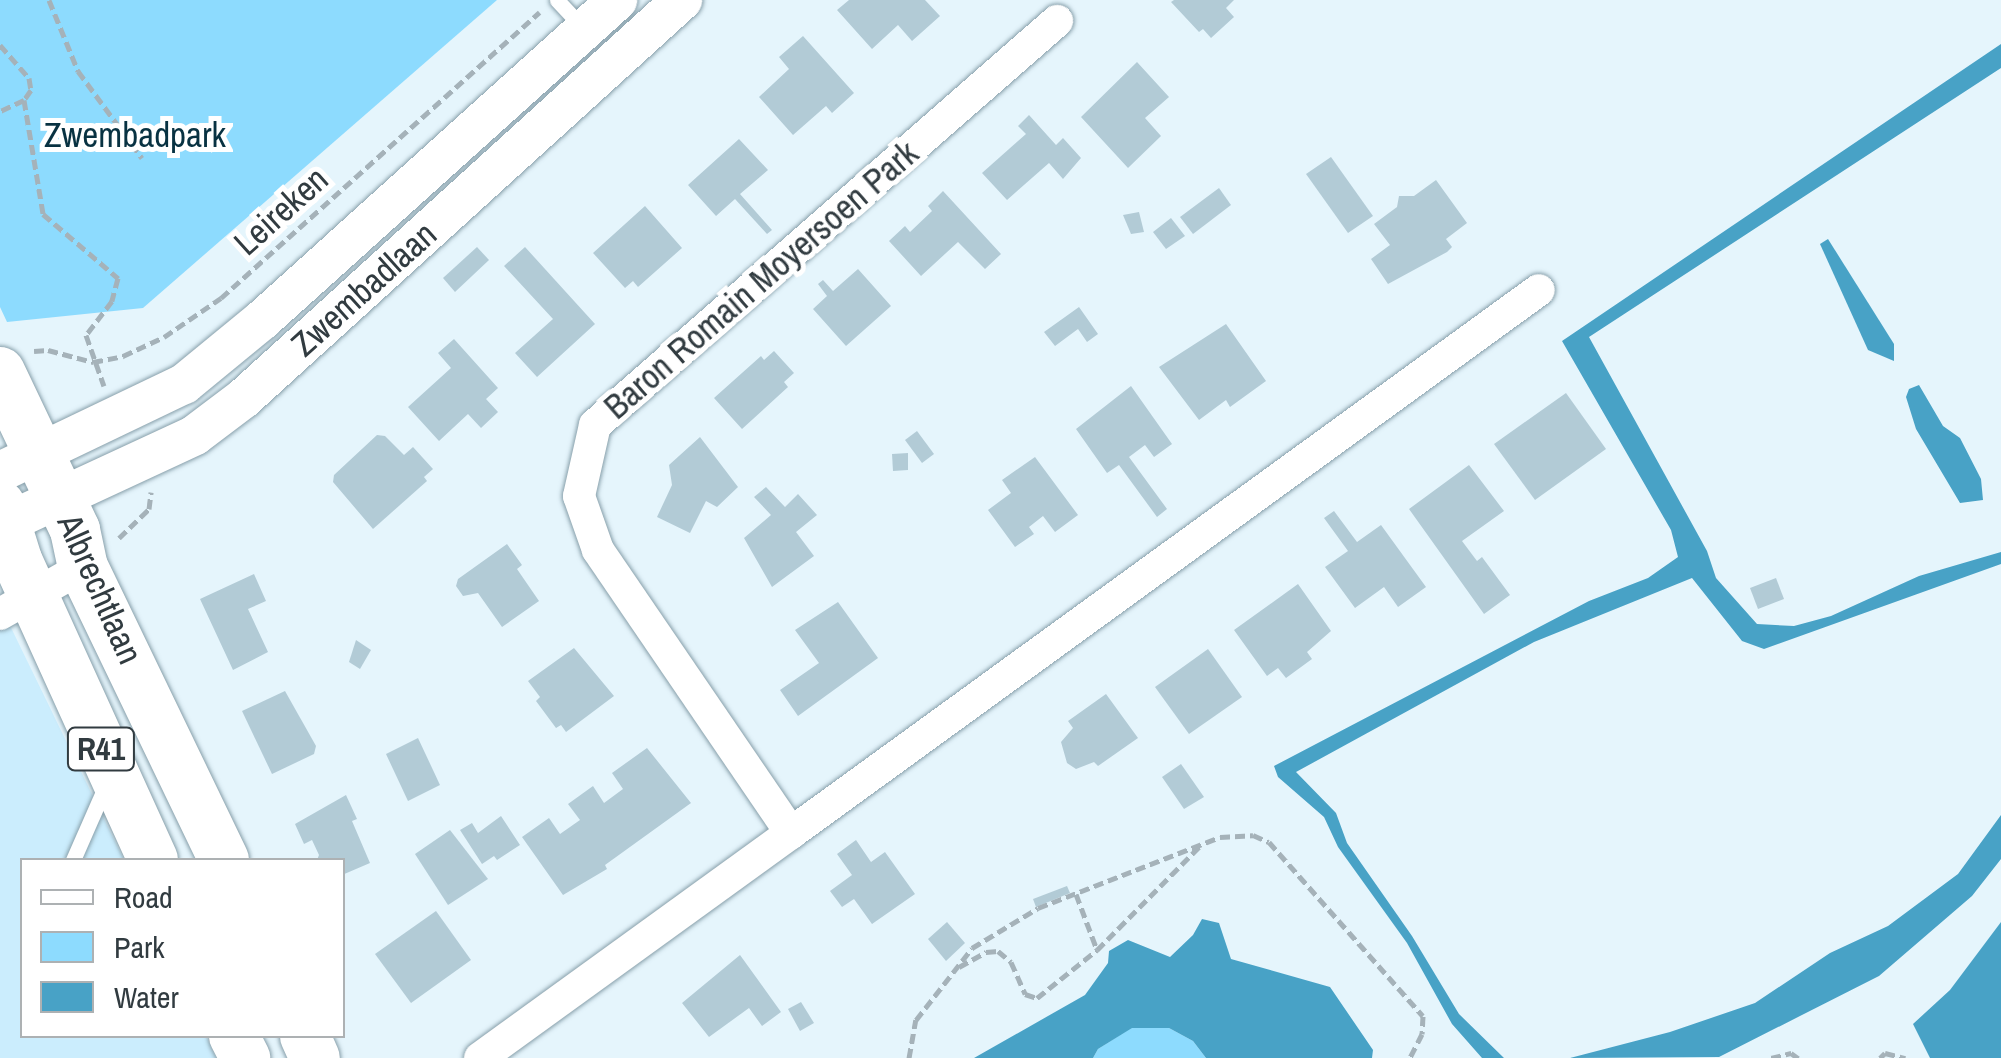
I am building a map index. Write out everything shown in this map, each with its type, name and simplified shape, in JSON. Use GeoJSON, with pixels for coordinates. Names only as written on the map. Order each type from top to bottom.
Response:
{"type":"FeatureCollection","features":[{"type":"Feature","properties":{"kind":"main road","name":"Albrechtlaan"},"geometry":{"type":"LineString","coordinates":[[12,362],[20,463],[61,499],[75,530],[83,568],[223,858]]}},
{"type":"Feature","properties":{"kind":"main road","name":"Albrechtlaan"},"geometry":{"type":"LineString","coordinates":[[4,513],[17,560],[17,605],[112,773],[151,858]]}},
{"type":"Feature","properties":{"kind":"street","name":"Zwembadlaan"},"geometry":{"type":"LineString","coordinates":[[20,463],[184,384],[262,320],[617,0]]}},
{"type":"Feature","properties":{"kind":"street","name":"Zwembadlaan"},"geometry":{"type":"LineString","coordinates":[[4,513],[61,499],[196,435],[294,352],[682,0]]}},
{"type":"Feature","properties":{"kind":"street","name":"Baron Romain Moyersoen Park"},"geometry":{"type":"LineString","coordinates":[[791,833],[598,550],[580,496],[595,425],[1057,21]]}},
{"type":"Feature","properties":{"kind":"street"},"geometry":{"type":"LineString","coordinates":[[461,202],[466,177],[604,51],[584,29]]}},
{"type":"Feature","properties":{"kind":"street"},"geometry":{"type":"LineString","coordinates":[[480,1058],[1539,290]]}},
{"type":"Feature","properties":{"kind":"street"},"geometry":{"type":"LineString","coordinates":[[262,320],[294,352]]}},
{"type":"Feature","properties":{"kind":"street"},"geometry":{"type":"LineString","coordinates":[[17,605],[83,568]]}},
{"type":"Feature","properties":{"kind":"lane"},"geometry":{"type":"LineString","coordinates":[[555,0],[584,29]]}},
{"type":"Feature","properties":{"kind":"lane"},"geometry":{"type":"LineString","coordinates":[[74,858],[112,773]]}},
{"type":"Feature","properties":{"kind":"path"},"geometry":{"type":"LineString","coordinates":[[49,0],[78,71],[142,158]]}},
{"type":"Feature","properties":{"kind":"path","name":"Leireken"},"geometry":{"type":"LineString","coordinates":[[12,362],[48,350],[93,362],[123,356],[164,338],[221,298],[555,0]]}},
{"type":"Feature","properties":{"kind":"path"},"geometry":{"type":"LineString","coordinates":[[0,44],[29,78],[31,90],[24,100],[0,111]]}},
{"type":"Feature","properties":{"kind":"path"},"geometry":{"type":"LineString","coordinates":[[24,100],[44,214],[118,278],[112,301],[86,335],[93,362]]}},
{"type":"Feature","properties":{"kind":"path"},"geometry":{"type":"LineString","coordinates":[[909,1058],[916,1020],[972,948],[1038,908],[1220,837],[1253,835],[1269,842],[1423,1016],[1422,1034],[1410,1058]]}},
{"type":"Feature","properties":{"kind":"path"},"geometry":{"type":"LineString","coordinates":[[956,968],[986,952],[998,951],[1010,962],[1024,994],[1033,999],[1053,990],[1204,843]]}},
{"type":"Feature","properties":{"kind":"path"},"geometry":{"type":"LineString","coordinates":[[1076,894],[1097,950]]}},
{"type":"Feature","properties":{"kind":"path"},"geometry":{"type":"LineString","coordinates":[[1772,1058],[1792,1052],[1798,1058]]}},
{"type":"Feature","properties":{"kind":"path"},"geometry":{"type":"LineString","coordinates":[[1880,1058],[1884,1052],[1906,1058]]}},
{"type":"Feature","properties":{"kind":"shaded area"},"geometry":{"type":"Polygon","coordinates":[[[0,605],[123,858],[20,858],[20,1038],[207,1038],[216,1058],[0,1058],[0,605]]]}},
{"type":"Feature","properties":{"kind":"green space","name":"Zwembadpark"},"geometry":{"type":"Polygon","coordinates":[[[0,0],[497,0],[143,308],[7,322],[0,307],[0,0]]]}},
{"type":"Feature","properties":{"kind":"green space"},"geometry":{"type":"Polygon","coordinates":[[[1131,1028],[1169,1028],[1193,1041],[1206,1058],[1093,1058],[1098,1049],[1131,1028]]]}},
{"type":"Feature","properties":{"kind":"water"},"geometry":{"type":"Polygon","coordinates":[[[2001,44],[2001,68],[1589,337],[1707,551],[1716,578],[1757,624],[1794,626],[1831,616],[1919,576],[2001,552],[2001,564],[1764,649],[1742,641],[1692,578],[1534,642],[1296,772],[1336,813],[1347,843],[1412,936],[1459,1014],[1504,1058],[1482,1058],[1452,1024],[1407,943],[1338,847],[1324,817],[1278,777],[1274,766],[1589,601],[1648,578],[1678,557],[1671,530],[1562,341],[2001,44]]]}},
{"type":"Feature","properties":{"kind":"water"},"geometry":{"type":"Polygon","coordinates":[[[1828,239],[1894,344],[1894,361],[1868,350],[1820,244],[1828,239]]]}},
{"type":"Feature","properties":{"kind":"water"},"geometry":{"type":"Polygon","coordinates":[[[1919,385],[1943,426],[1960,438],[1981,479],[1983,500],[1960,503],[1916,429],[1906,397],[1909,389],[1919,385]]]}},
{"type":"Feature","properties":{"kind":"water"},"geometry":{"type":"Polygon","coordinates":[[[2001,815],[2001,859],[1972,896],[1879,976],[1719,1057],[1570,1058],[1670,1032],[1755,1003],[1830,953],[1888,926],[1958,874],[2001,815]]]}},
{"type":"Feature","properties":{"kind":"water"},"geometry":{"type":"Polygon","coordinates":[[[1202,919],[1219,923],[1231,959],[1330,987],[1373,1050],[1372,1058],[1206,1058],[1193,1041],[1169,1028],[1132,1028],[1098,1049],[1093,1058],[974,1058],[1085,995],[1108,963],[1109,951],[1128,940],[1170,957],[1193,935],[1202,919]]]}},
{"type":"Feature","properties":{"kind":"water"},"geometry":{"type":"Polygon","coordinates":[[[2001,922],[2001,1058],[1930,1058],[1913,1024],[1950,990],[2001,922]]]}},
{"type":"Feature","properties":{"kind":"building"},"geometry":{"type":"Polygon","coordinates":[[[849,0],[925,0],[940,16],[912,41],[898,25],[872,49],[837,10],[849,0]]]}},
{"type":"Feature","properties":{"kind":"building"},"geometry":{"type":"Polygon","coordinates":[[[1234,0],[1226,8],[1234,17],[1211,38],[1203,29],[1199,32],[1171,2],[1234,0]]]}},
{"type":"Feature","properties":{"kind":"building"},"geometry":{"type":"Polygon","coordinates":[[[803,36],[854,93],[832,113],[826,106],[793,135],[759,97],[789,69],[779,57],[803,36]]]}},
{"type":"Feature","properties":{"kind":"building"},"geometry":{"type":"Polygon","coordinates":[[[1137,62],[1169,97],[1145,118],[1161,136],[1128,168],[1081,117],[1137,62]]]}},
{"type":"Feature","properties":{"kind":"building"},"geometry":{"type":"Polygon","coordinates":[[[1029,115],[1056,145],[1063,138],[1081,158],[1063,179],[1049,163],[1007,200],[982,173],[1026,134],[1018,126],[1029,115]]]}},
{"type":"Feature","properties":{"kind":"building"},"geometry":{"type":"Polygon","coordinates":[[[739,139],[768,170],[740,194],[772,230],[767,234],[735,199],[716,216],[688,185],[739,139]]]}},
{"type":"Feature","properties":{"kind":"building"},"geometry":{"type":"Polygon","coordinates":[[[1331,157],[1373,216],[1348,233],[1306,174],[1331,157]]]}},
{"type":"Feature","properties":{"kind":"building"},"geometry":{"type":"Polygon","coordinates":[[[1436,180],[1467,223],[1446,239],[1452,247],[1447,252],[1388,284],[1371,259],[1390,245],[1374,224],[1397,207],[1399,196],[1414,196],[1436,180]]]}},
{"type":"Feature","properties":{"kind":"building"},"geometry":{"type":"Polygon","coordinates":[[[1219,188],[1231,205],[1193,234],[1180,217],[1219,188]]]}},
{"type":"Feature","properties":{"kind":"building"},"geometry":{"type":"Polygon","coordinates":[[[943,191],[1001,254],[985,269],[958,242],[921,276],[889,241],[905,226],[910,232],[932,211],[928,206],[943,191]]]}},
{"type":"Feature","properties":{"kind":"building"},"geometry":{"type":"Polygon","coordinates":[[[645,206],[682,248],[638,287],[633,281],[625,288],[593,253],[645,206]]]}},
{"type":"Feature","properties":{"kind":"building"},"geometry":{"type":"Polygon","coordinates":[[[1139,212],[1144,232],[1131,234],[1123,215],[1139,212]]]}},
{"type":"Feature","properties":{"kind":"building"},"geometry":{"type":"Polygon","coordinates":[[[1171,218],[1185,236],[1166,249],[1153,232],[1171,218]]]}},
{"type":"Feature","properties":{"kind":"building"},"geometry":{"type":"Polygon","coordinates":[[[477,247],[489,260],[455,292],[443,278],[477,247]]]}},
{"type":"Feature","properties":{"kind":"building"},"geometry":{"type":"Polygon","coordinates":[[[525,247],[595,324],[537,377],[515,353],[553,319],[504,266],[525,247]]]}},
{"type":"Feature","properties":{"kind":"building"},"geometry":{"type":"Polygon","coordinates":[[[858,269],[891,306],[846,346],[813,309],[827,296],[818,284],[823,280],[833,291],[858,269]]]}},
{"type":"Feature","properties":{"kind":"building"},"geometry":{"type":"Polygon","coordinates":[[[1079,307],[1098,334],[1087,342],[1078,329],[1055,346],[1044,332],[1079,307]]]}},
{"type":"Feature","properties":{"kind":"building"},"geometry":{"type":"Polygon","coordinates":[[[1226,324],[1266,381],[1230,407],[1226,400],[1199,420],[1159,367],[1226,324]]]}},
{"type":"Feature","properties":{"kind":"building"},"geometry":{"type":"Polygon","coordinates":[[[454,339],[498,388],[486,399],[498,412],[481,428],[468,414],[439,441],[408,407],[451,368],[438,353],[454,339]]]}},
{"type":"Feature","properties":{"kind":"building"},"geometry":{"type":"Polygon","coordinates":[[[774,351],[794,373],[784,382],[788,387],[742,429],[714,398],[761,356],[764,360],[774,351]]]}},
{"type":"Feature","properties":{"kind":"building"},"geometry":{"type":"Polygon","coordinates":[[[1131,386],[1172,444],[1154,457],[1145,445],[1129,457],[1167,509],[1157,517],[1119,465],[1107,473],[1076,429],[1131,386]]]}},
{"type":"Feature","properties":{"kind":"building"},"geometry":{"type":"Polygon","coordinates":[[[1566,393],[1606,449],[1535,500],[1494,444],[1566,393]]]}},
{"type":"Feature","properties":{"kind":"building"},"geometry":{"type":"Polygon","coordinates":[[[917,431],[934,454],[922,463],[905,440],[917,431]]]}},
{"type":"Feature","properties":{"kind":"building"},"geometry":{"type":"Polygon","coordinates":[[[377,435],[385,436],[404,455],[413,447],[433,469],[424,477],[427,481],[373,529],[333,482],[334,475],[377,435]]]}},
{"type":"Feature","properties":{"kind":"building"},"geometry":{"type":"Polygon","coordinates":[[[700,437],[738,487],[717,507],[706,501],[690,533],[657,517],[672,485],[669,465],[700,437]]]}},
{"type":"Feature","properties":{"kind":"building"},"geometry":{"type":"Polygon","coordinates":[[[908,453],[908,470],[893,471],[892,454],[908,453]]]}},
{"type":"Feature","properties":{"kind":"building"},"geometry":{"type":"Polygon","coordinates":[[[1035,457],[1078,515],[1055,532],[1043,516],[1029,527],[1034,534],[1015,547],[988,510],[1011,493],[1002,480],[1035,457]]]}},
{"type":"Feature","properties":{"kind":"building"},"geometry":{"type":"Polygon","coordinates":[[[1469,465],[1504,511],[1462,541],[1477,561],[1482,557],[1510,595],[1484,614],[1409,509],[1469,465]]]}},
{"type":"Feature","properties":{"kind":"building"},"geometry":{"type":"Polygon","coordinates":[[[766,487],[785,507],[798,494],[817,515],[796,532],[814,556],[772,587],[744,538],[771,515],[754,497],[766,487]]]}},
{"type":"Feature","properties":{"kind":"building"},"geometry":{"type":"Polygon","coordinates":[[[1334,511],[1357,542],[1381,525],[1426,587],[1398,607],[1384,587],[1355,608],[1325,567],[1348,551],[1324,518],[1334,511]]]}},
{"type":"Feature","properties":{"kind":"building"},"geometry":{"type":"Polygon","coordinates":[[[507,544],[522,565],[517,569],[539,601],[502,627],[478,593],[463,596],[456,586],[458,579],[507,544]]]}},
{"type":"Feature","properties":{"kind":"building"},"geometry":{"type":"Polygon","coordinates":[[[254,574],[266,601],[248,609],[268,652],[233,670],[200,599],[254,574]]]}},
{"type":"Feature","properties":{"kind":"building"},"geometry":{"type":"Polygon","coordinates":[[[1776,578],[1784,599],[1758,609],[1750,588],[1776,578]]]}},
{"type":"Feature","properties":{"kind":"building"},"geometry":{"type":"Polygon","coordinates":[[[1298,584],[1331,631],[1307,652],[1312,659],[1286,678],[1278,668],[1267,676],[1234,630],[1298,584]]]}},
{"type":"Feature","properties":{"kind":"building"},"geometry":{"type":"Polygon","coordinates":[[[838,602],[878,658],[798,716],[780,690],[819,663],[795,630],[838,602]]]}},
{"type":"Feature","properties":{"kind":"building"},"geometry":{"type":"Polygon","coordinates":[[[356,640],[371,650],[360,669],[349,662],[356,640]]]}},
{"type":"Feature","properties":{"kind":"building"},"geometry":{"type":"Polygon","coordinates":[[[574,648],[614,696],[566,732],[561,725],[556,728],[536,701],[540,697],[528,681],[574,648]]]}},
{"type":"Feature","properties":{"kind":"building"},"geometry":{"type":"Polygon","coordinates":[[[1208,649],[1242,697],[1189,734],[1155,687],[1208,649]]]}},
{"type":"Feature","properties":{"kind":"building"},"geometry":{"type":"Polygon","coordinates":[[[285,691],[316,746],[314,754],[272,774],[242,711],[285,691]]]}},
{"type":"Feature","properties":{"kind":"building"},"geometry":{"type":"Polygon","coordinates":[[[1106,694],[1138,738],[1098,766],[1094,762],[1076,769],[1067,763],[1061,742],[1073,728],[1068,721],[1106,694]]]}},
{"type":"Feature","properties":{"kind":"building"},"geometry":{"type":"Polygon","coordinates":[[[418,738],[440,785],[408,801],[386,754],[418,738]]]}},
{"type":"Feature","properties":{"kind":"building"},"geometry":{"type":"Polygon","coordinates":[[[647,748],[691,803],[605,865],[607,869],[563,895],[522,837],[549,818],[560,834],[580,820],[568,804],[593,786],[604,803],[623,789],[612,773],[647,748]]]}},
{"type":"Feature","properties":{"kind":"building"},"geometry":{"type":"Polygon","coordinates":[[[1181,764],[1204,797],[1184,809],[1162,777],[1181,764]]]}},
{"type":"Feature","properties":{"kind":"building"},"geometry":{"type":"Polygon","coordinates":[[[346,795],[370,863],[345,874],[345,858],[318,858],[312,840],[304,844],[295,824],[346,795]]]}},
{"type":"Feature","properties":{"kind":"building"},"geometry":{"type":"Polygon","coordinates":[[[501,816],[520,845],[497,860],[494,856],[482,864],[460,830],[472,823],[478,833],[501,816]]]}},
{"type":"Feature","properties":{"kind":"building"},"geometry":{"type":"Polygon","coordinates":[[[450,830],[488,879],[448,905],[415,854],[450,830]]]}},
{"type":"Feature","properties":{"kind":"building"},"geometry":{"type":"Polygon","coordinates":[[[856,840],[871,862],[885,852],[915,894],[872,924],[854,899],[842,907],[830,891],[852,875],[837,854],[856,840]]]}},
{"type":"Feature","properties":{"kind":"building"},"geometry":{"type":"Polygon","coordinates":[[[1067,886],[1070,893],[1036,907],[1033,899],[1067,886]]]}},
{"type":"Feature","properties":{"kind":"building"},"geometry":{"type":"Polygon","coordinates":[[[436,911],[471,960],[411,1003],[375,954],[436,911]]]}},
{"type":"Feature","properties":{"kind":"building"},"geometry":{"type":"Polygon","coordinates":[[[947,922],[965,943],[946,961],[928,939],[947,922]]]}},
{"type":"Feature","properties":{"kind":"building"},"geometry":{"type":"Polygon","coordinates":[[[740,955],[781,1012],[762,1026],[749,1008],[709,1037],[682,1003],[740,955]]]}},
{"type":"Feature","properties":{"kind":"building"},"geometry":{"type":"Polygon","coordinates":[[[801,1002],[814,1023],[800,1031],[788,1009],[801,1002]]]}}]}
